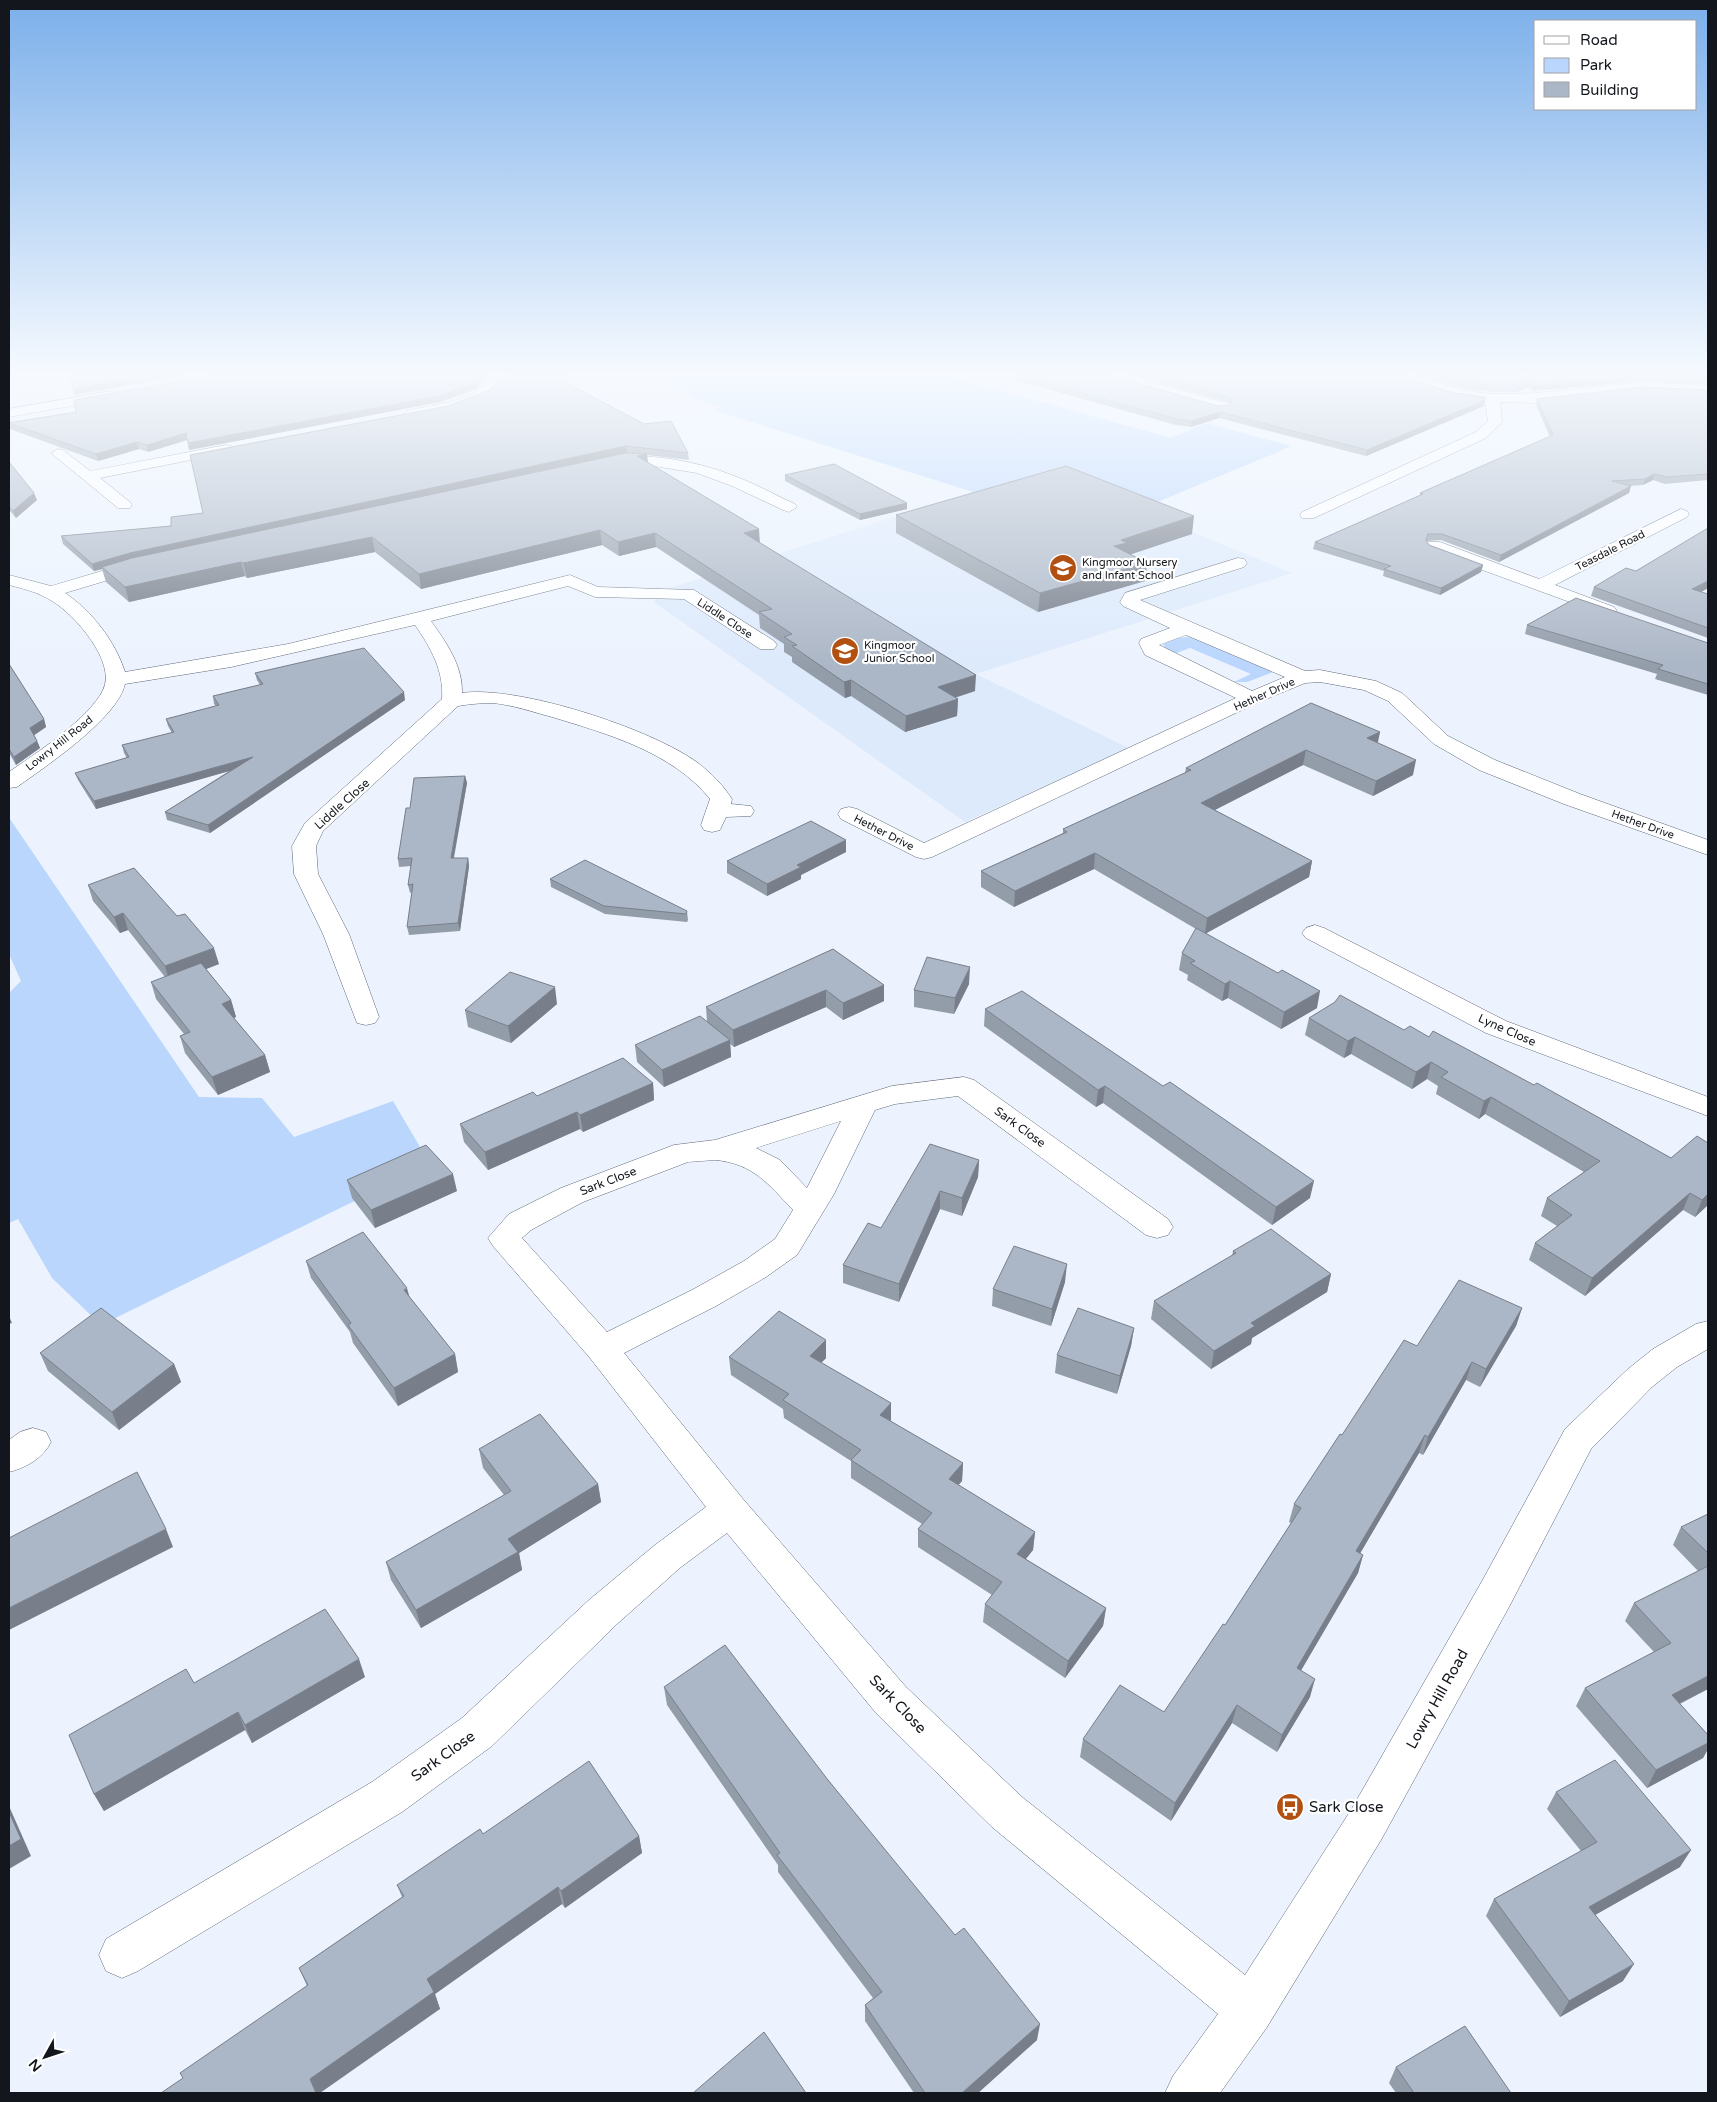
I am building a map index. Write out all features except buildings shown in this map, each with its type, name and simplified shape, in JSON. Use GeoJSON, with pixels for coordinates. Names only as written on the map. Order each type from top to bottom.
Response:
{"type":"FeatureCollection","features":[{"type":"Feature","properties":{"kind":"street"},"geometry":{"type":"LineString","coordinates":[[83,472],[124,505]]}},
{"type":"Feature","properties":{"kind":"street"},"geometry":{"type":"LineString","coordinates":[[88,476],[108,472]]}},
{"type":"Feature","properties":{"kind":"street"},"geometry":{"type":"LineString","coordinates":[[705,472],[754,490],[789,507]]}},
{"type":"Feature","properties":{"kind":"street"},"geometry":{"type":"LineString","coordinates":[[1308,515],[1400,472]]}},
{"type":"Feature","properties":{"kind":"street","name":"Teasdale Road"},"geometry":{"type":"LineString","coordinates":[[1539,586],[1681,514]]}},
{"type":"Feature","properties":{"kind":"street"},"geometry":{"type":"LineString","coordinates":[[1434,546],[1626,617]]}},
{"type":"Feature","properties":{"kind":"street"},"geometry":{"type":"LineString","coordinates":[[50,592],[151,563]]}},
{"type":"Feature","properties":{"kind":"street"},"geometry":{"type":"LineString","coordinates":[[1238,563],[1132,597],[1130,602],[1302,677]]}},
{"type":"Feature","properties":{"kind":"street"},"geometry":{"type":"LineString","coordinates":[[9,580],[50,592],[89,622],[110,659],[116,679]]}},
{"type":"Feature","properties":{"kind":"street","name":"Liddle Close"},"geometry":{"type":"LineString","coordinates":[[116,679],[172,672],[293,650],[570,580],[595,592],[688,594],[767,645]]}},
{"type":"Feature","properties":{"kind":"street"},"geometry":{"type":"LineString","coordinates":[[420,619],[447,661],[454,686],[452,701],[486,697],[519,702],[627,735],[663,752],[712,785],[721,799],[715,818],[743,811]]}},
{"type":"Feature","properties":{"kind":"street"},"geometry":{"type":"LineString","coordinates":[[1186,628],[1148,643],[1152,651],[1198,670],[1252,698]]}},
{"type":"Feature","properties":{"kind":"street","name":"Hether Drive"},"geometry":{"type":"LineString","coordinates":[[848,814],[924,852],[1252,698],[1302,677],[1320,676],[1345,679],[1383,690],[1395,697],[1442,740],[1487,765],[1572,799],[1708,848]]}},
{"type":"Feature","properties":{"kind":"street","name":"Lowry Hill Road"},"geometry":{"type":"LineString","coordinates":[[9,782],[59,746],[95,715],[111,694],[116,679]]}},
{"type":"Feature","properties":{"kind":"street","name":"Liddle Close"},"geometry":{"type":"LineString","coordinates":[[366,1017],[336,934],[306,874],[304,846],[313,828],[380,769],[452,701]]}},
{"type":"Feature","properties":{"kind":"street","name":"Lyne Close"},"geometry":{"type":"LineString","coordinates":[[1315,933],[1496,1027],[1708,1107]]}},
{"type":"Feature","properties":{"kind":"street","name":"Sark Close"},"geometry":{"type":"LineString","coordinates":[[1157,1227],[964,1086],[892,1095],[716,1150],[684,1152],[572,1195],[520,1222],[504,1238],[602,1349],[730,1510],[892,1700],[1007,1812],[1250,2010]]}},
{"type":"Feature","properties":{"kind":"street"},"geometry":{"type":"LineString","coordinates":[[602,1349],[704,1298],[755,1269],[786,1247],[810,1209],[865,1102]]}},
{"type":"Feature","properties":{"kind":"street"},"geometry":{"type":"LineString","coordinates":[[716,1150],[744,1154],[769,1167],[810,1209]]}},
{"type":"Feature","properties":{"kind":"street","name":"Lowry Hill Road"},"geometry":{"type":"LineString","coordinates":[[1190,2093],[1250,2010],[1366,1825],[1495,1595],[1578,1439],[1640,1378],[1665,1358],[1708,1333]]}},
{"type":"Feature","properties":{"kind":"street","name":"Sark Close"},"geometry":{"type":"LineString","coordinates":[[122,1955],[387,1797],[470,1737],[603,1612],[668,1556],[730,1510]]}},
{"type":"Feature","properties":{"kind":"shaded area"},"geometry":{"type":"Polygon","coordinates":[[[1066,480],[1292,573],[976,674],[1129,748],[965,822],[654,602],[664,590],[973,492],[1066,480]]]}},
{"type":"Feature","properties":{"kind":"green space"},"geometry":{"type":"Polygon","coordinates":[[[910,472],[1229,472],[1148,506],[1066,480],[973,492],[910,472]]]}},
{"type":"Feature","properties":{"kind":"green space"},"geometry":{"type":"Polygon","coordinates":[[[1187,637],[1205,640],[1269,667],[1273,672],[1247,682],[1234,682],[1251,674],[1190,648],[1171,655],[1163,645],[1169,639],[1187,637]]]}},
{"type":"Feature","properties":{"kind":"green space"},"geometry":{"type":"Polygon","coordinates":[[[10,819],[199,1097],[262,1098],[294,1137],[393,1101],[430,1164],[101,1325],[52,1278],[18,1219],[9,1223],[9,993],[21,981],[9,954],[10,819]]]}},
{"type":"Feature","properties":{"kind":"place","name":"Kingmoor Nursery and Infant School"},"geometry":{"type":"Point","coordinates":[1063,568]}},
{"type":"Feature","properties":{"kind":"place","name":"Kingmoor Junior School"},"geometry":{"type":"Point","coordinates":[845,651]}},
{"type":"Feature","properties":{"kind":"place","name":"Sark Close"},"geometry":{"type":"Point","coordinates":[1290,1807]}}]}
